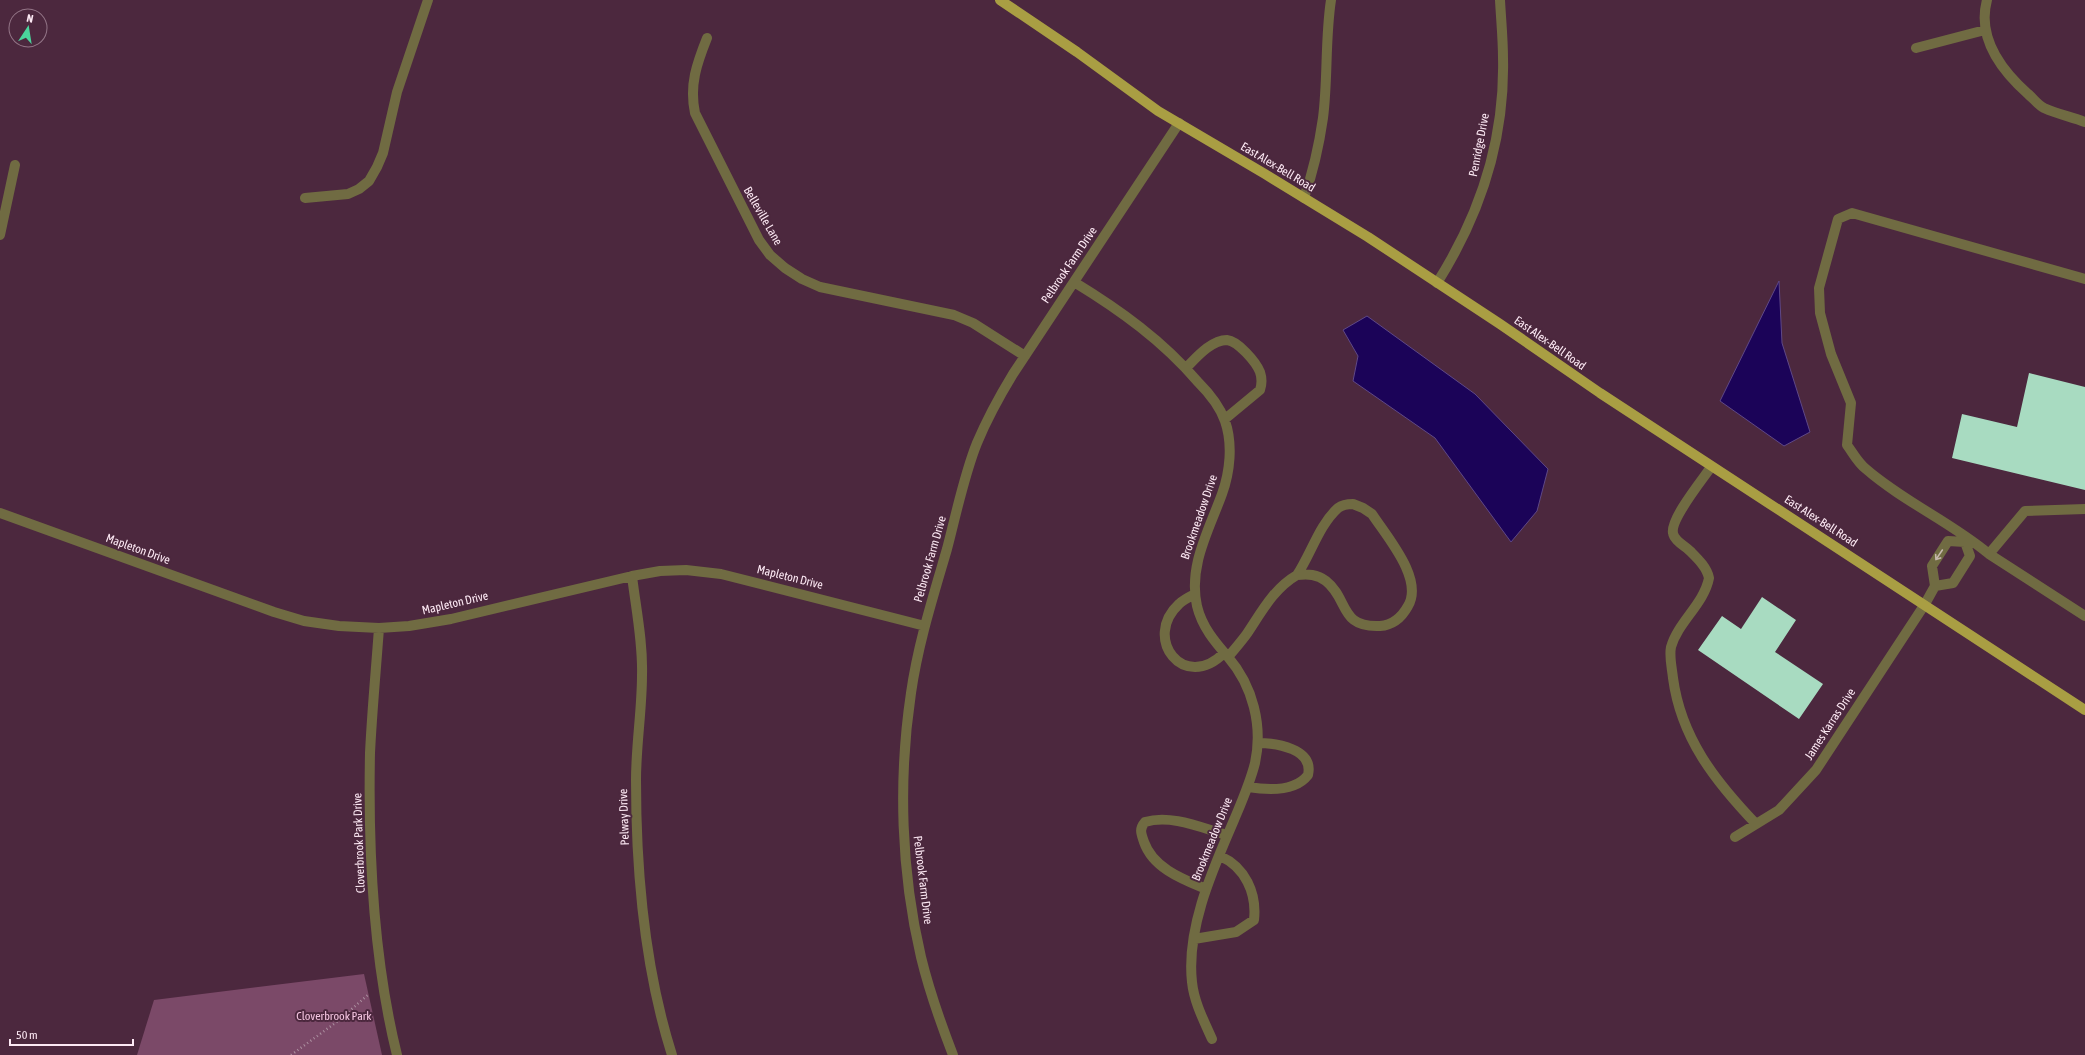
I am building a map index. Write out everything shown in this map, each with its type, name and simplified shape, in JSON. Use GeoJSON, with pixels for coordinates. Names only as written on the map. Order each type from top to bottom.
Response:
{"type":"FeatureCollection","features":[{"type":"Feature","properties":{"kind":"main road","name":"East Alex-Bell Road"},"geometry":{"type":"LineString","coordinates":[[1000,0],[1077,52],[1128,92],[1304,198],[1437,283],[1711,467],[1925,604],[2085,710]]}},
{"type":"Feature","properties":{"kind":"street"},"geometry":{"type":"LineString","coordinates":[[305,198],[348,194],[359,189],[369,181],[383,153],[397,92],[428,0]]}},
{"type":"Feature","properties":{"kind":"street"},"geometry":{"type":"LineString","coordinates":[[1304,198],[1313,173],[1323,118],[1327,24],[1331,0]]}},
{"type":"Feature","properties":{"kind":"street","name":"Penridge Drive"},"geometry":{"type":"LineString","coordinates":[[1437,283],[1463,240],[1476,209],[1488,176],[1496,142],[1502,92],[1504,58],[1500,0]]}},
{"type":"Feature","properties":{"kind":"street"},"geometry":{"type":"LineString","coordinates":[[1987,0],[1985,30],[1997,61],[2016,83],[2043,108],[2085,122]]}},
{"type":"Feature","properties":{"kind":"street"},"geometry":{"type":"LineString","coordinates":[[1916,48],[1985,30]]}},
{"type":"Feature","properties":{"kind":"street","name":"Belleville Lane"},"geometry":{"type":"LineString","coordinates":[[708,38],[697,64],[693,80],[692,100],[695,113],[748,219],[770,255],[785,268],[802,279],[820,286],[954,315],[969,321],[1025,356]]}},
{"type":"Feature","properties":{"kind":"street","name":"Pelbrook Farm Drive"},"geometry":{"type":"LineString","coordinates":[[953,1055],[921,958],[904,846],[903,797],[905,740],[911,693],[925,626],[976,445],[993,408],[1025,356],[1178,123]]}},
{"type":"Feature","properties":{"kind":"street"},"geometry":{"type":"LineString","coordinates":[[0,235],[15,165]]}},
{"type":"Feature","properties":{"kind":"street"},"geometry":{"type":"LineString","coordinates":[[2085,279],[1852,213],[1838,219],[1818,288],[1820,313],[1831,354],[1851,403],[1847,445],[1864,468],[1897,493],[2085,616]]}},
{"type":"Feature","properties":{"kind":"street","name":"Brookmeadow Drive"},"geometry":{"type":"LineString","coordinates":[[1074,282],[1110,303],[1137,323],[1186,368],[1204,388],[1224,420],[1228,433],[1230,454],[1228,474],[1195,569],[1195,594],[1198,609],[1205,626],[1216,644],[1226,655],[1245,682],[1252,700],[1258,743],[1255,763],[1248,787],[1227,835],[1199,909],[1194,939],[1191,960],[1192,984],[1200,1011],[1212,1039]]}},
{"type":"Feature","properties":{"kind":"street"},"geometry":{"type":"LineString","coordinates":[[1186,368],[1204,350],[1226,340],[1234,342],[1243,349],[1260,371],[1262,383],[1260,390],[1224,420]]}},
{"type":"Feature","properties":{"kind":"street"},"geometry":{"type":"LineString","coordinates":[[1711,467],[1680,512],[1674,524],[1673,533],[1676,539],[1687,547],[1703,564],[1709,578],[1705,593],[1671,647],[1671,664],[1675,690],[1686,730],[1725,791],[1756,824]]}},
{"type":"Feature","properties":{"kind":"street"},"geometry":{"type":"LineString","coordinates":[[1195,594],[1180,602],[1173,610],[1167,623],[1165,640],[1167,649],[1173,658],[1188,667],[1197,668],[1207,666],[1226,655],[1245,636],[1266,603],[1285,582],[1297,575],[1308,574],[1326,581],[1347,613],[1357,623],[1369,626],[1385,625],[1397,620],[1407,608],[1413,592],[1409,573],[1372,514],[1353,504],[1338,508],[1325,525],[1297,575]]}},
{"type":"Feature","properties":{"kind":"street"},"geometry":{"type":"LineString","coordinates":[[1989,554],[2025,511],[2085,509]]}},
{"type":"Feature","properties":{"kind":"street","name":"Mapleton Drive"},"geometry":{"type":"LineString","coordinates":[[0,513],[274,612],[304,621],[339,626],[379,628],[409,626],[451,619],[632,576],[686,570],[721,574],[925,626]]}},
{"type":"Feature","properties":{"kind":"street"},"geometry":{"type":"LineString","coordinates":[[1967,539],[1970,556],[1953,583],[1935,586],[1932,566],[1948,541],[1967,539]]}},
{"type":"Feature","properties":{"kind":"street","name":"Pelway Drive"},"geometry":{"type":"LineString","coordinates":[[632,576],[641,646],[642,668],[636,778],[640,889],[650,961],[659,1006],[672,1055]]}},
{"type":"Feature","properties":{"kind":"street","name":"James Karras Drive"},"geometry":{"type":"LineString","coordinates":[[1734,836],[1779,810],[1816,770],[1925,604],[1935,586]]}},
{"type":"Feature","properties":{"kind":"street","name":"Cloverbrook Park Drive"},"geometry":{"type":"LineString","coordinates":[[379,628],[370,751],[370,855],[380,961],[397,1055]]}},
{"type":"Feature","properties":{"kind":"street"},"geometry":{"type":"LineString","coordinates":[[1248,787],[1263,789],[1282,788],[1298,783],[1308,776],[1308,762],[1299,753],[1285,745],[1258,743]]}},
{"type":"Feature","properties":{"kind":"street"},"geometry":{"type":"LineString","coordinates":[[1206,889],[1168,871],[1154,860],[1146,848],[1140,832],[1141,826],[1145,822],[1163,819],[1185,823],[1227,835]]}},
{"type":"Feature","properties":{"kind":"street"},"geometry":{"type":"LineString","coordinates":[[1194,939],[1236,932],[1254,920],[1255,910],[1246,877],[1238,867],[1220,856]]}},
{"type":"Feature","properties":{"kind":"path"},"geometry":{"type":"LineString","coordinates":[[291,1055],[338,1021],[369,994]]}},
{"type":"Feature","properties":{"kind":"green space","name":"Cloverbrook Park"},"geometry":{"type":"Polygon","coordinates":[[[364,974],[382,1055],[137,1055],[154,1000],[364,974]]]}},
{"type":"Feature","properties":{"kind":"shaded area"},"geometry":{"type":"Polygon","coordinates":[[[1779,281],[1782,343],[1810,432],[1784,446],[1720,401],[1779,281]]]}},
{"type":"Feature","properties":{"kind":"shaded area"},"geometry":{"type":"Polygon","coordinates":[[[1367,316],[1475,394],[1548,469],[1537,511],[1511,542],[1435,438],[1353,381],[1358,356],[1343,330],[1367,316]]]}},
{"type":"Feature","properties":{"kind":"building"},"geometry":{"type":"Polygon","coordinates":[[[2029,373],[2085,387],[2085,490],[1952,458],[1962,414],[2017,427],[2029,373]]]}},
{"type":"Feature","properties":{"kind":"building"},"geometry":{"type":"Polygon","coordinates":[[[1762,597],[1796,620],[1775,652],[1823,684],[1799,719],[1698,650],[1722,616],[1741,629],[1762,597]]]}}]}
